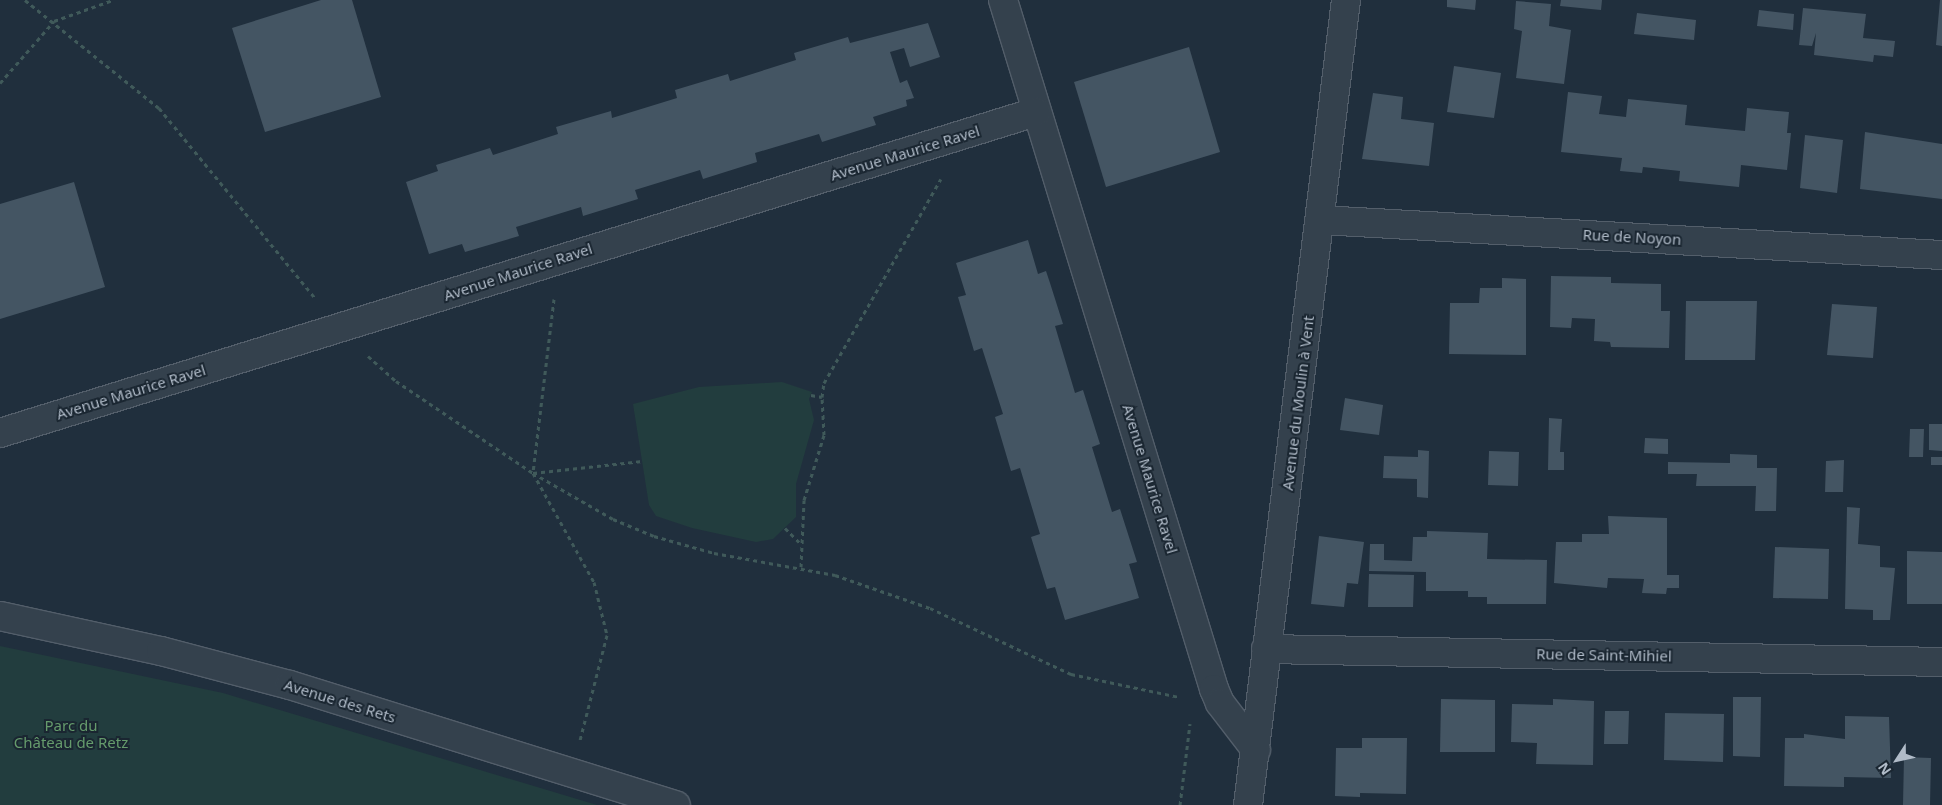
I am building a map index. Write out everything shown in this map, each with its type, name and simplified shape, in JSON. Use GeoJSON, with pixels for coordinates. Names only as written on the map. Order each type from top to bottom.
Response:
{"type":"FeatureCollection","features":[{"type":"Feature","properties":{"kind":"street","name":"Avenue Maurice Ravel"},"geometry":{"type":"LineString","coordinates":[[1003,0],[1204,694],[1220,703],[1256,750]]}},
{"type":"Feature","properties":{"kind":"street","name":"Avenue du Moulin à Vent"},"geometry":{"type":"LineString","coordinates":[[1248,805],[1321,220],[1346,0]]}},
{"type":"Feature","properties":{"kind":"street","name":"Avenue Maurice Ravel"},"geometry":{"type":"LineString","coordinates":[[0,433],[1036,112]]}},
{"type":"Feature","properties":{"kind":"street","name":"Rue de Noyon"},"geometry":{"type":"LineString","coordinates":[[1321,220],[1942,254]]}},
{"type":"Feature","properties":{"kind":"street","name":"Avenue des Rets"},"geometry":{"type":"LineString","coordinates":[[0,616],[161,651],[290,686],[676,805]]}},
{"type":"Feature","properties":{"kind":"street","name":"Rue de Saint-Mihiel"},"geometry":{"type":"LineString","coordinates":[[1266,649],[1942,662]]}},
{"type":"Feature","properties":{"kind":"path"},"geometry":{"type":"LineString","coordinates":[[25,0],[54,21],[159,108],[340,329],[396,381],[533,473],[613,519],[654,536],[714,553],[801,567],[930,608],[1071,674],[1204,694],[1180,805]]}},
{"type":"Feature","properties":{"kind":"path"},"geometry":{"type":"LineString","coordinates":[[0,83],[54,21],[113,0]]}},
{"type":"Feature","properties":{"kind":"path"},"geometry":{"type":"LineString","coordinates":[[801,567],[804,500],[824,435],[822,397],[824,383],[966,134]]}},
{"type":"Feature","properties":{"kind":"path"},"geometry":{"type":"LineString","coordinates":[[559,259],[533,473],[594,582],[607,635],[570,772]]}},
{"type":"Feature","properties":{"kind":"path"},"geometry":{"type":"LineString","coordinates":[[811,395],[822,397]]}},
{"type":"Feature","properties":{"kind":"path"},"geometry":{"type":"LineString","coordinates":[[533,473],[642,461]]}},
{"type":"Feature","properties":{"kind":"path"},"geometry":{"type":"LineString","coordinates":[[785,528],[801,544]]}},
{"type":"Feature","properties":{"kind":"green space"},"geometry":{"type":"Polygon","coordinates":[[[782,382],[812,392],[809,399],[814,420],[796,484],[796,517],[773,539],[756,542],[692,528],[656,516],[649,505],[633,404],[699,387],[782,382]]]}},
{"type":"Feature","properties":{"kind":"green space","name":"Parc du Château de Retz"},"geometry":{"type":"Polygon","coordinates":[[[0,646],[223,693],[597,805],[0,805],[0,646]]]}},
{"type":"Feature","properties":{"kind":"building"},"geometry":{"type":"Polygon","coordinates":[[[321,0],[352,0],[381,97],[265,132],[232,28],[321,0]]]}},
{"type":"Feature","properties":{"kind":"building"},"geometry":{"type":"Polygon","coordinates":[[[1447,0],[1476,0],[1475,10],[1447,7],[1447,0]]]}},
{"type":"Feature","properties":{"kind":"building"},"geometry":{"type":"Polygon","coordinates":[[[1561,0],[1602,0],[1601,10],[1560,6],[1561,0]]]}},
{"type":"Feature","properties":{"kind":"building"},"geometry":{"type":"Polygon","coordinates":[[[1940,0],[1942,0],[1942,46],[1936,45],[1940,0]]]}},
{"type":"Feature","properties":{"kind":"building"},"geometry":{"type":"Polygon","coordinates":[[[1516,1],[1551,4],[1549,26],[1571,30],[1564,84],[1516,78],[1522,31],[1514,29],[1516,1]]]}},
{"type":"Feature","properties":{"kind":"building"},"geometry":{"type":"Polygon","coordinates":[[[1803,8],[1866,14],[1863,38],[1895,41],[1893,57],[1874,55],[1873,62],[1814,55],[1816,33],[1812,46],[1799,45],[1803,8]]]}},
{"type":"Feature","properties":{"kind":"building"},"geometry":{"type":"Polygon","coordinates":[[[1759,10],[1794,14],[1793,30],[1757,26],[1759,10]]]}},
{"type":"Feature","properties":{"kind":"building"},"geometry":{"type":"Polygon","coordinates":[[[1637,13],[1696,20],[1694,40],[1634,34],[1637,13]]]}},
{"type":"Feature","properties":{"kind":"building"},"geometry":{"type":"Polygon","coordinates":[[[928,23],[940,57],[910,67],[904,48],[890,52],[900,83],[907,80],[914,98],[906,100],[907,106],[873,117],[876,125],[822,142],[819,134],[755,153],[757,162],[703,179],[700,170],[635,190],[638,199],[583,216],[581,207],[516,227],[519,236],[465,252],[462,244],[429,254],[406,182],[438,171],[436,165],[490,148],[493,155],[558,134],[556,127],[611,111],[612,118],[677,98],[675,90],[728,74],[730,81],[796,60],[794,53],[848,37],[850,43],[928,23]]]}},
{"type":"Feature","properties":{"kind":"building"},"geometry":{"type":"Polygon","coordinates":[[[1189,47],[1220,152],[1106,187],[1074,82],[1189,47]]]}},
{"type":"Feature","properties":{"kind":"building"},"geometry":{"type":"Polygon","coordinates":[[[1454,66],[1501,73],[1494,118],[1447,112],[1454,66]]]}},
{"type":"Feature","properties":{"kind":"building"},"geometry":{"type":"Polygon","coordinates":[[[1568,92],[1602,96],[1599,114],[1626,117],[1628,99],[1687,105],[1685,125],[1745,131],[1747,108],[1789,112],[1787,133],[1791,133],[1787,170],[1741,165],[1739,187],[1679,181],[1680,171],[1643,167],[1642,173],[1620,171],[1622,158],[1561,152],[1568,92]]]}},
{"type":"Feature","properties":{"kind":"building"},"geometry":{"type":"Polygon","coordinates":[[[1373,93],[1403,97],[1401,119],[1434,123],[1429,166],[1362,159],[1373,93]]]}},
{"type":"Feature","properties":{"kind":"building"},"geometry":{"type":"Polygon","coordinates":[[[1865,132],[1942,144],[1942,199],[1860,189],[1865,132]]]}},
{"type":"Feature","properties":{"kind":"building"},"geometry":{"type":"Polygon","coordinates":[[[1805,135],[1843,140],[1837,193],[1800,188],[1805,135]]]}},
{"type":"Feature","properties":{"kind":"building"},"geometry":{"type":"Polygon","coordinates":[[[74,182],[105,287],[0,319],[0,204],[74,182]]]}},
{"type":"Feature","properties":{"kind":"building"},"geometry":{"type":"Polygon","coordinates":[[[1028,240],[1038,274],[1046,271],[1063,324],[1055,326],[1075,393],[1083,390],[1100,444],[1092,447],[1112,512],[1120,509],[1137,562],[1129,564],[1139,598],[1065,620],[1055,587],[1047,589],[1031,537],[1040,534],[1020,468],[1011,471],[995,417],[1003,414],[982,348],[974,351],[958,297],[966,295],[956,263],[1028,240]]]}},
{"type":"Feature","properties":{"kind":"building"},"geometry":{"type":"Polygon","coordinates":[[[1551,276],[1611,277],[1611,283],[1661,284],[1661,311],[1670,311],[1669,348],[1611,347],[1610,342],[1594,341],[1595,319],[1572,318],[1571,328],[1550,327],[1551,276]]]}},
{"type":"Feature","properties":{"kind":"building"},"geometry":{"type":"Polygon","coordinates":[[[1502,278],[1526,279],[1526,355],[1449,354],[1450,303],[1479,303],[1480,288],[1502,288],[1502,278]]]}},
{"type":"Feature","properties":{"kind":"building"},"geometry":{"type":"Polygon","coordinates":[[[1686,301],[1757,301],[1755,360],[1685,360],[1686,301]]]}},
{"type":"Feature","properties":{"kind":"building"},"geometry":{"type":"Polygon","coordinates":[[[1832,304],[1877,307],[1873,358],[1827,355],[1832,304]]]}},
{"type":"Feature","properties":{"kind":"building"},"geometry":{"type":"Polygon","coordinates":[[[1345,398],[1383,405],[1379,435],[1340,430],[1345,398]]]}},
{"type":"Feature","properties":{"kind":"building"},"geometry":{"type":"Polygon","coordinates":[[[1549,418],[1562,419],[1560,452],[1564,452],[1564,470],[1548,470],[1549,418]]]}},
{"type":"Feature","properties":{"kind":"building"},"geometry":{"type":"Polygon","coordinates":[[[1929,424],[1942,424],[1942,451],[1929,450],[1929,424]]]}},
{"type":"Feature","properties":{"kind":"building"},"geometry":{"type":"Polygon","coordinates":[[[1910,429],[1924,429],[1923,457],[1909,457],[1910,429]]]}},
{"type":"Feature","properties":{"kind":"building"},"geometry":{"type":"Polygon","coordinates":[[[1645,438],[1668,439],[1668,454],[1644,453],[1645,438]]]}},
{"type":"Feature","properties":{"kind":"building"},"geometry":{"type":"Polygon","coordinates":[[[1418,450],[1429,451],[1428,498],[1417,497],[1417,479],[1383,478],[1384,456],[1418,457],[1418,450]]]}},
{"type":"Feature","properties":{"kind":"building"},"geometry":{"type":"Polygon","coordinates":[[[1489,451],[1519,452],[1518,486],[1488,485],[1489,451]]]}},
{"type":"Feature","properties":{"kind":"building"},"geometry":{"type":"Polygon","coordinates":[[[1730,454],[1757,455],[1757,468],[1777,468],[1776,511],[1755,511],[1756,486],[1696,486],[1697,474],[1668,474],[1668,462],[1730,463],[1730,454]]]}},
{"type":"Feature","properties":{"kind":"building"},"geometry":{"type":"Polygon","coordinates":[[[1931,457],[1942,457],[1942,465],[1931,465],[1931,457]]]}},
{"type":"Feature","properties":{"kind":"building"},"geometry":{"type":"Polygon","coordinates":[[[1844,460],[1843,492],[1825,492],[1826,461],[1844,460]]]}},
{"type":"Feature","properties":{"kind":"building"},"geometry":{"type":"Polygon","coordinates":[[[1847,507],[1860,508],[1858,544],[1880,546],[1880,567],[1895,568],[1890,620],[1873,620],[1873,610],[1845,609],[1847,507]]]}},
{"type":"Feature","properties":{"kind":"building"},"geometry":{"type":"Polygon","coordinates":[[[1608,516],[1667,518],[1667,575],[1679,575],[1679,588],[1667,588],[1666,594],[1642,593],[1644,579],[1608,578],[1607,588],[1554,583],[1556,542],[1582,542],[1582,534],[1609,534],[1608,516]]]}},
{"type":"Feature","properties":{"kind":"building"},"geometry":{"type":"Polygon","coordinates":[[[1427,531],[1488,533],[1487,559],[1547,560],[1546,604],[1487,604],[1487,597],[1468,597],[1468,591],[1426,591],[1426,572],[1369,571],[1370,544],[1384,544],[1384,560],[1412,561],[1413,537],[1427,537],[1427,531]]]}},
{"type":"Feature","properties":{"kind":"building"},"geometry":{"type":"Polygon","coordinates":[[[1319,536],[1364,542],[1358,584],[1347,583],[1344,607],[1311,604],[1319,536]]]}},
{"type":"Feature","properties":{"kind":"building"},"geometry":{"type":"Polygon","coordinates":[[[1775,547],[1829,549],[1828,599],[1773,598],[1775,547]]]}},
{"type":"Feature","properties":{"kind":"building"},"geometry":{"type":"Polygon","coordinates":[[[1907,551],[1942,552],[1942,604],[1907,604],[1907,551]]]}},
{"type":"Feature","properties":{"kind":"building"},"geometry":{"type":"Polygon","coordinates":[[[1369,574],[1414,575],[1413,607],[1368,607],[1369,574]]]}},
{"type":"Feature","properties":{"kind":"building"},"geometry":{"type":"Polygon","coordinates":[[[1733,697],[1761,697],[1760,757],[1733,756],[1733,697]]]}},
{"type":"Feature","properties":{"kind":"building"},"geometry":{"type":"Polygon","coordinates":[[[1441,699],[1495,700],[1495,752],[1440,752],[1441,699]]]}},
{"type":"Feature","properties":{"kind":"building"},"geometry":{"type":"Polygon","coordinates":[[[1553,699],[1594,701],[1593,765],[1536,764],[1537,743],[1511,742],[1512,704],[1553,705],[1553,699]]]}},
{"type":"Feature","properties":{"kind":"building"},"geometry":{"type":"Polygon","coordinates":[[[1605,711],[1629,711],[1628,744],[1604,744],[1605,711]]]}},
{"type":"Feature","properties":{"kind":"building"},"geometry":{"type":"Polygon","coordinates":[[[1665,713],[1724,714],[1723,762],[1664,760],[1665,713]]]}},
{"type":"Feature","properties":{"kind":"building"},"geometry":{"type":"Polygon","coordinates":[[[1845,716],[1889,717],[1891,778],[1844,777],[1844,787],[1784,786],[1785,738],[1804,738],[1804,734],[1845,739],[1845,716]]]}},
{"type":"Feature","properties":{"kind":"building"},"geometry":{"type":"Polygon","coordinates":[[[1362,738],[1407,738],[1406,794],[1360,793],[1360,797],[1335,796],[1336,748],[1362,748],[1362,738]]]}},
{"type":"Feature","properties":{"kind":"building"},"geometry":{"type":"Polygon","coordinates":[[[1904,757],[1931,758],[1930,805],[1903,805],[1904,757]]]}}]}
